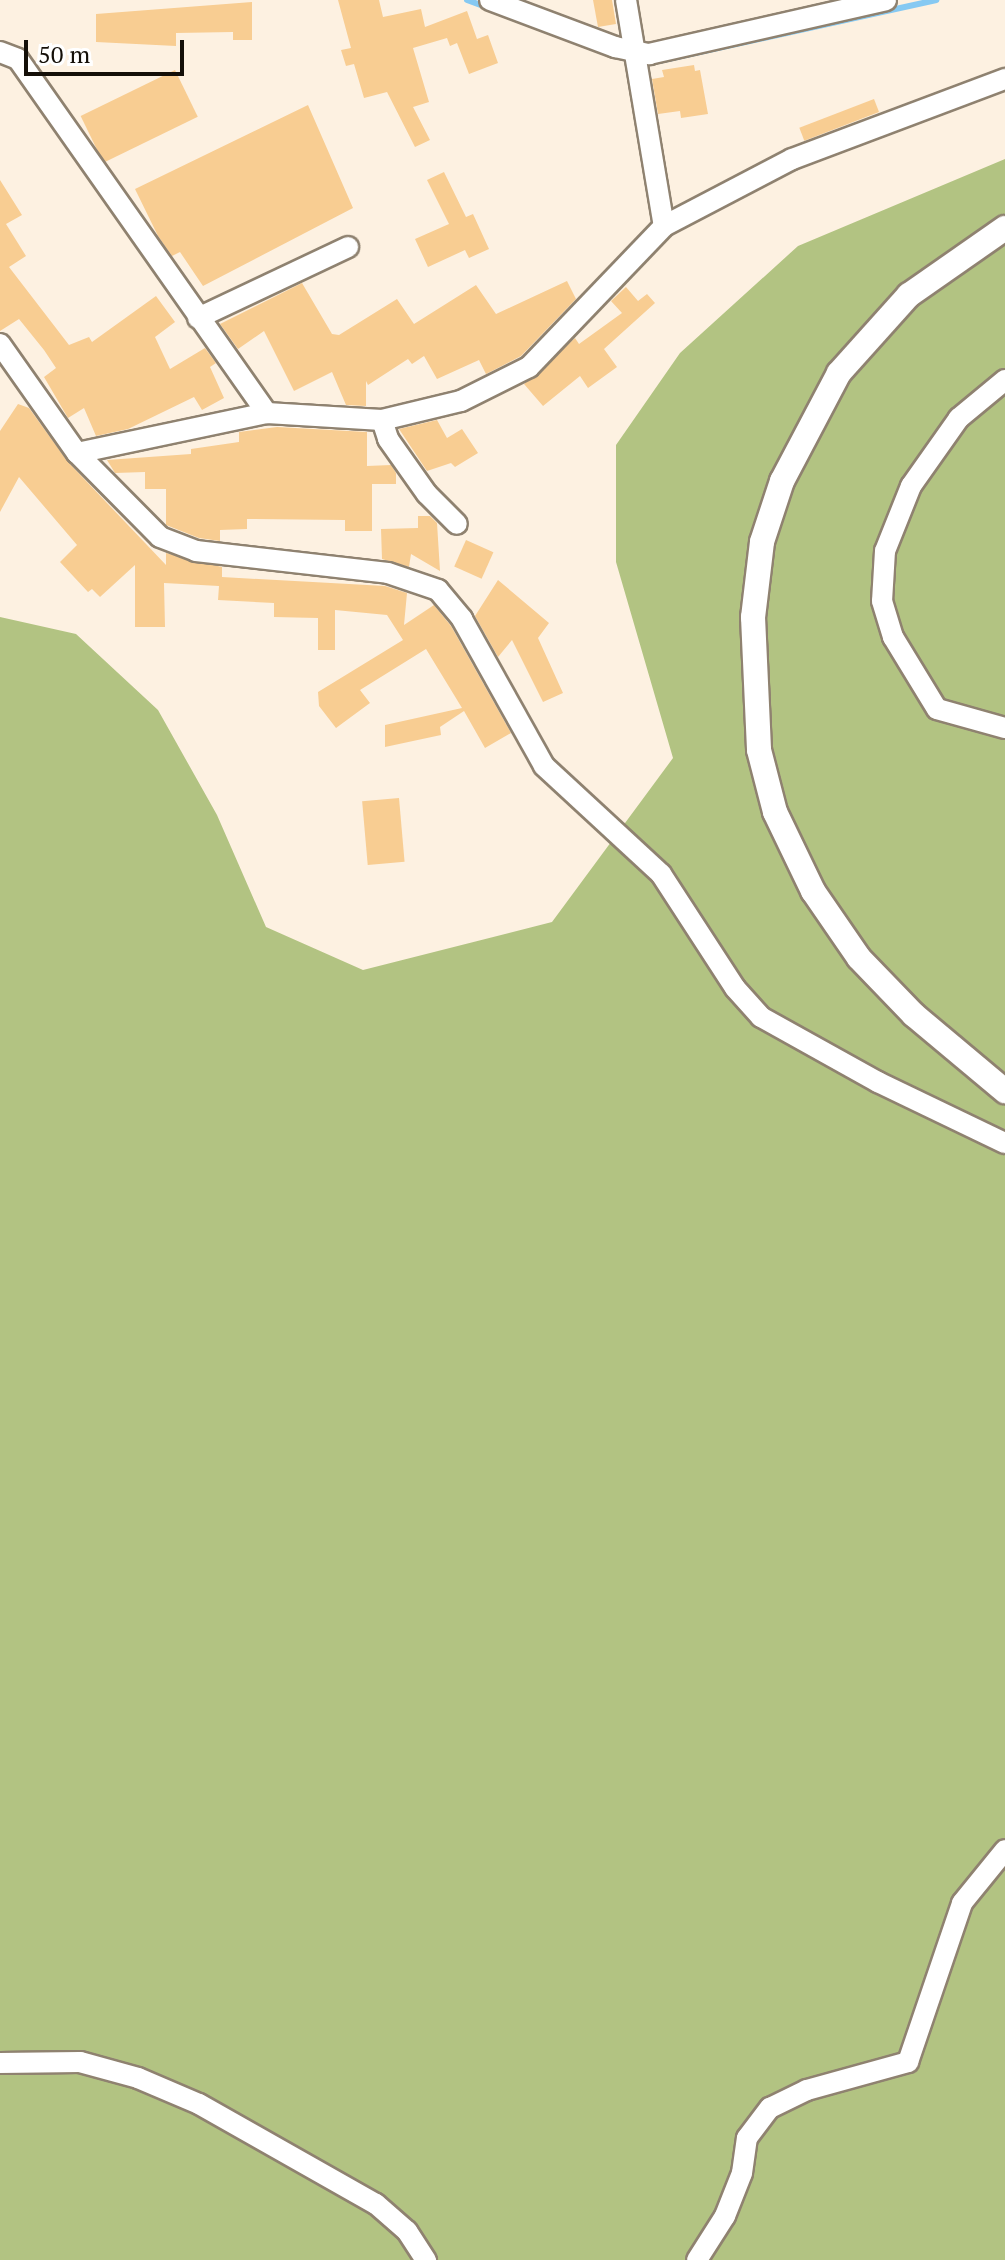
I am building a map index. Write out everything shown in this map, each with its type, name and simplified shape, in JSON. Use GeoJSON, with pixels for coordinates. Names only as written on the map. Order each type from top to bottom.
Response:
{"type":"FeatureCollection","features":[{"type":"Feature","properties":{"kind":"street"},"geometry":{"type":"LineString","coordinates":[[490,0],[635,59],[886,0]]}},
{"type":"Feature","properties":{"kind":"street"},"geometry":{"type":"LineString","coordinates":[[626,0],[664,226]]}},
{"type":"Feature","properties":{"kind":"street"},"geometry":{"type":"LineString","coordinates":[[0,52],[18,59],[267,413]]}},
{"type":"Feature","properties":{"kind":"street"},"geometry":{"type":"LineString","coordinates":[[77,453],[267,413],[382,420],[461,401],[529,367],[664,226],[792,159],[1005,79]]}},
{"type":"Feature","properties":{"kind":"street"},"geometry":{"type":"LineString","coordinates":[[1005,228],[909,295],[839,373],[782,481],[762,542],[753,617],[759,750],[775,812],[813,891],[859,958],[914,1015],[1005,1091]]}},
{"type":"Feature","properties":{"kind":"street"},"geometry":{"type":"LineString","coordinates":[[198,318],[348,247]]}},
{"type":"Feature","properties":{"kind":"street"},"geometry":{"type":"LineString","coordinates":[[0,344],[77,453],[160,537],[196,551],[388,573],[438,590],[462,619],[544,766],[661,874],[735,988],[761,1017],[878,1082],[1005,1143]]}},
{"type":"Feature","properties":{"kind":"street"},"geometry":{"type":"LineString","coordinates":[[1005,380],[959,418],[911,486],[885,551],[882,601],[893,637],[937,709],[1005,728]]}},
{"type":"Feature","properties":{"kind":"street"},"geometry":{"type":"LineString","coordinates":[[382,420],[388,439],[419,483],[457,524]]}},
{"type":"Feature","properties":{"kind":"street"},"geometry":{"type":"LineString","coordinates":[[697,2260],[725,2216],[742,2173],[747,2138],[770,2108],[807,2090],[908,2062],[962,1903],[1005,1850]]}},
{"type":"Feature","properties":{"kind":"street"},"geometry":{"type":"LineString","coordinates":[[0,2063],[80,2062],[138,2078],[199,2104],[376,2204],[407,2231],[426,2260]]}},
{"type":"Feature","properties":{"kind":"green space"},"geometry":{"type":"Polygon","coordinates":[[[1005,159],[1005,2260],[0,2260],[0,617],[76,634],[158,710],[217,815],[266,927],[363,970],[552,922],[673,758],[616,562],[616,445],[680,353],[798,246],[1005,159]]]}},
{"type":"Feature","properties":{"kind":"building"},"geometry":{"type":"Polygon","coordinates":[[[338,0],[379,0],[383,17],[421,9],[425,27],[467,11],[477,39],[488,35],[498,63],[469,74],[457,43],[450,46],[447,38],[413,48],[429,102],[413,107],[430,140],[415,147],[387,92],[364,98],[354,64],[346,66],[341,50],[351,48],[338,0]]]}},
{"type":"Feature","properties":{"kind":"building"},"geometry":{"type":"Polygon","coordinates":[[[593,0],[612,0],[616,24],[598,27],[593,0]]]}},
{"type":"Feature","properties":{"kind":"building"},"geometry":{"type":"Polygon","coordinates":[[[252,2],[252,40],[233,40],[233,32],[176,33],[176,46],[96,42],[96,14],[252,2]]]}},
{"type":"Feature","properties":{"kind":"building"},"geometry":{"type":"Polygon","coordinates":[[[694,65],[695,71],[700,70],[708,114],[681,118],[680,111],[658,114],[652,79],[664,77],[662,70],[694,65]]]}},
{"type":"Feature","properties":{"kind":"building"},"geometry":{"type":"Polygon","coordinates":[[[175,70],[198,117],[103,163],[81,116],[175,70]]]}},
{"type":"Feature","properties":{"kind":"building"},"geometry":{"type":"Polygon","coordinates":[[[874,99],[879,112],[804,141],[799,128],[874,99]]]}},
{"type":"Feature","properties":{"kind":"building"},"geometry":{"type":"Polygon","coordinates":[[[308,105],[353,208],[203,286],[180,252],[172,256],[158,236],[135,189],[308,105]]]}},
{"type":"Feature","properties":{"kind":"building"},"geometry":{"type":"Polygon","coordinates":[[[444,172],[466,217],[473,214],[489,249],[469,258],[465,250],[428,267],[415,239],[449,224],[427,180],[444,172]]]}},
{"type":"Feature","properties":{"kind":"building"},"geometry":{"type":"Polygon","coordinates":[[[0,180],[22,215],[6,224],[26,256],[9,267],[69,345],[89,337],[92,342],[156,296],[175,322],[155,337],[170,369],[205,348],[216,363],[210,367],[224,398],[202,410],[194,397],[128,429],[96,436],[84,408],[68,418],[44,377],[56,368],[44,350],[19,319],[0,331],[0,180]]]}},
{"type":"Feature","properties":{"kind":"building"},"geometry":{"type":"Polygon","coordinates":[[[567,281],[576,299],[521,356],[486,374],[479,360],[437,379],[424,356],[412,364],[408,359],[368,385],[366,381],[366,406],[346,405],[332,372],[294,391],[264,331],[238,349],[220,324],[302,283],[332,334],[339,335],[397,299],[414,324],[476,285],[496,314],[567,281]]]}},
{"type":"Feature","properties":{"kind":"building"},"geometry":{"type":"Polygon","coordinates":[[[626,287],[638,301],[647,294],[655,303],[604,349],[617,367],[588,388],[580,376],[543,406],[524,384],[575,338],[579,344],[622,313],[611,301],[626,287]]]}},
{"type":"Feature","properties":{"kind":"building"},"geometry":{"type":"Polygon","coordinates":[[[18,404],[29,408],[68,462],[166,565],[166,553],[222,567],[222,577],[385,586],[407,593],[404,625],[434,605],[451,626],[511,733],[485,748],[464,711],[440,727],[441,735],[385,747],[385,725],[462,708],[426,649],[360,690],[370,703],[336,728],[319,706],[318,692],[403,640],[387,615],[335,610],[335,650],[318,650],[318,618],[274,617],[274,603],[218,600],[219,586],[164,583],[165,627],[135,627],[135,565],[100,597],[92,589],[88,592],[60,562],[77,545],[19,477],[0,512],[0,431],[18,404]]]}},
{"type":"Feature","properties":{"kind":"building"},"geometry":{"type":"Polygon","coordinates":[[[437,420],[447,438],[462,429],[478,453],[455,467],[451,463],[427,471],[399,429],[437,420]]]}},
{"type":"Feature","properties":{"kind":"building"},"geometry":{"type":"Polygon","coordinates":[[[277,427],[367,432],[367,466],[391,465],[396,473],[396,484],[372,484],[372,531],[345,531],[345,520],[247,519],[247,529],[220,530],[220,541],[199,538],[166,525],[166,489],[145,489],[145,472],[115,473],[107,460],[191,454],[191,449],[239,442],[239,432],[277,427]]]}},
{"type":"Feature","properties":{"kind":"building"},"geometry":{"type":"Polygon","coordinates":[[[418,516],[430,516],[437,523],[440,571],[411,554],[409,567],[382,559],[381,529],[418,528],[418,516]]]}},
{"type":"Feature","properties":{"kind":"building"},"geometry":{"type":"Polygon","coordinates":[[[466,540],[493,552],[482,579],[454,566],[466,540]]]}},
{"type":"Feature","properties":{"kind":"building"},"geometry":{"type":"Polygon","coordinates":[[[498,580],[549,623],[538,638],[563,693],[543,702],[512,640],[498,657],[475,616],[498,580]]]}},
{"type":"Feature","properties":{"kind":"building"},"geometry":{"type":"Polygon","coordinates":[[[399,798],[405,862],[368,865],[362,801],[399,798]]]}},
{"type":"Feature","properties":{"kind":"waterway"},"geometry":{"type":"LineString","coordinates":[[467,0],[489,8]]}},
{"type":"Feature","properties":{"kind":"waterway"},"geometry":{"type":"LineString","coordinates":[[659,61],[936,0]]}}]}
